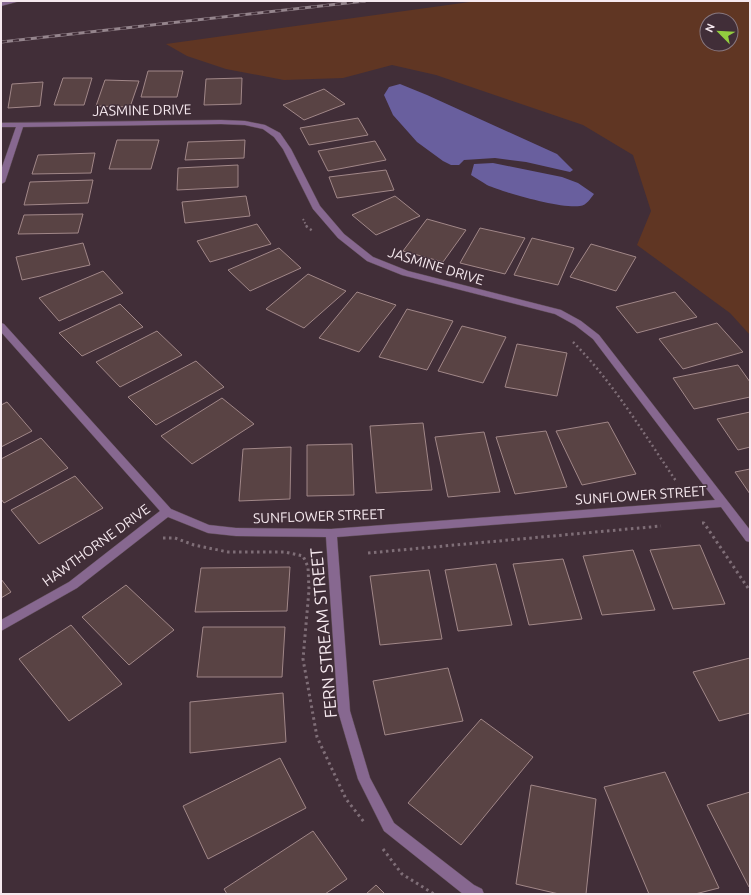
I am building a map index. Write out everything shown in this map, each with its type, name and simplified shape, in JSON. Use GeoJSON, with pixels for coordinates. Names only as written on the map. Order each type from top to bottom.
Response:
{"type":"FeatureCollection","features":[{"type":"Feature","properties":{"kind":"street"},"geometry":{"type":"LineString","coordinates":[[1,4],[17,1]]}},
{"type":"Feature","properties":{"kind":"street","name":"JASMINE DRIVE"},"geometry":{"type":"LineString","coordinates":[[1,125],[221,122],[245,123],[265,127],[277,135],[287,149],[316,207],[341,236],[370,259],[404,274],[558,312],[578,323],[596,337],[750,538]]}},
{"type":"Feature","properties":{"kind":"street"},"geometry":{"type":"LineString","coordinates":[[1,182],[20,125]]}},
{"type":"Feature","properties":{"kind":"street","name":"SUNFLOWER STREET"},"geometry":{"type":"LineString","coordinates":[[1,326],[167,512],[208,529],[236,532],[331,533],[723,503]]}},
{"type":"Feature","properties":{"kind":"street","name":"HAWTHORNE DRIVE"},"geometry":{"type":"LineString","coordinates":[[1,626],[73,584],[167,512]]}},
{"type":"Feature","properties":{"kind":"street","name":"FERN STREAM STREET"},"geometry":{"type":"LineString","coordinates":[[331,533],[344,711],[364,779],[389,827],[469,890],[477,894]]}},
{"type":"Feature","properties":{"kind":"path"},"geometry":{"type":"LineString","coordinates":[[696,523],[704,522],[750,591]]}},
{"type":"Feature","properties":{"kind":"path"},"geometry":{"type":"LineString","coordinates":[[368,553],[665,526]]}},
{"type":"Feature","properties":{"kind":"path"},"geometry":{"type":"LineString","coordinates":[[156,538],[175,538],[194,545],[228,552],[285,552],[303,556],[308,567],[309,590],[303,659],[317,737],[346,799],[365,824]]}},
{"type":"Feature","properties":{"kind":"path"},"geometry":{"type":"LineString","coordinates":[[379,843],[402,874],[434,894]]}},
{"type":"Feature","properties":{"kind":"shaded area"},"geometry":{"type":"Polygon","coordinates":[[[477,1],[750,1],[750,335],[730,313],[637,245],[651,211],[633,155],[583,125],[436,75],[392,65],[343,78],[284,80],[226,69],[187,56],[166,44],[477,1]]]}},
{"type":"Feature","properties":{"kind":"shaded area"},"geometry":{"type":"Polygon","coordinates":[[[400,84],[557,154],[573,170],[570,172],[526,162],[495,158],[464,160],[459,165],[451,165],[417,142],[393,115],[384,95],[389,87],[400,84]]]}},
{"type":"Feature","properties":{"kind":"shaded area"},"geometry":{"type":"Polygon","coordinates":[[[493,163],[562,177],[578,183],[594,194],[588,202],[580,206],[547,203],[495,188],[471,175],[474,164],[493,163]]]}},
{"type":"Feature","properties":{"kind":"building"},"geometry":{"type":"Polygon","coordinates":[[[148,71],[183,71],[177,97],[141,97],[148,71]]]}},
{"type":"Feature","properties":{"kind":"building"},"geometry":{"type":"Polygon","coordinates":[[[63,78],[92,78],[84,105],[54,105],[63,78]]]}},
{"type":"Feature","properties":{"kind":"building"},"geometry":{"type":"Polygon","coordinates":[[[242,78],[241,104],[204,105],[206,79],[242,78]]]}},
{"type":"Feature","properties":{"kind":"building"},"geometry":{"type":"Polygon","coordinates":[[[105,80],[139,81],[130,107],[96,106],[105,80]]]}},
{"type":"Feature","properties":{"kind":"building"},"geometry":{"type":"Polygon","coordinates":[[[43,82],[40,106],[8,108],[12,84],[43,82]]]}},
{"type":"Feature","properties":{"kind":"building"},"geometry":{"type":"Polygon","coordinates":[[[324,89],[345,104],[304,120],[283,105],[324,89]]]}},
{"type":"Feature","properties":{"kind":"building"},"geometry":{"type":"Polygon","coordinates":[[[358,118],[368,135],[309,145],[300,128],[358,118]]]}},
{"type":"Feature","properties":{"kind":"building"},"geometry":{"type":"Polygon","coordinates":[[[117,140],[159,140],[151,169],[109,169],[117,140]]]}},
{"type":"Feature","properties":{"kind":"building"},"geometry":{"type":"Polygon","coordinates":[[[245,140],[244,158],[185,160],[188,142],[245,140]]]}},
{"type":"Feature","properties":{"kind":"building"},"geometry":{"type":"Polygon","coordinates":[[[375,141],[386,160],[328,171],[318,151],[375,141]]]}},
{"type":"Feature","properties":{"kind":"building"},"geometry":{"type":"Polygon","coordinates":[[[95,153],[91,173],[32,174],[38,155],[95,153]]]}},
{"type":"Feature","properties":{"kind":"building"},"geometry":{"type":"Polygon","coordinates":[[[238,165],[238,187],[177,190],[178,168],[238,165]]]}},
{"type":"Feature","properties":{"kind":"building"},"geometry":{"type":"Polygon","coordinates":[[[386,170],[394,190],[337,198],[329,177],[386,170]]]}},
{"type":"Feature","properties":{"kind":"building"},"geometry":{"type":"Polygon","coordinates":[[[93,180],[88,203],[24,205],[30,182],[93,180]]]}},
{"type":"Feature","properties":{"kind":"building"},"geometry":{"type":"Polygon","coordinates":[[[246,196],[250,216],[185,223],[182,202],[246,196]]]}},
{"type":"Feature","properties":{"kind":"building"},"geometry":{"type":"Polygon","coordinates":[[[395,196],[420,216],[376,235],[352,215],[395,196]]]}},
{"type":"Feature","properties":{"kind":"building"},"geometry":{"type":"Polygon","coordinates":[[[83,214],[78,233],[18,234],[24,215],[83,214]]]}},
{"type":"Feature","properties":{"kind":"building"},"geometry":{"type":"Polygon","coordinates":[[[427,219],[466,230],[443,262],[403,251],[427,219]]]}},
{"type":"Feature","properties":{"kind":"building"},"geometry":{"type":"Polygon","coordinates":[[[257,224],[271,244],[210,262],[197,241],[257,224]]]}},
{"type":"Feature","properties":{"kind":"building"},"geometry":{"type":"Polygon","coordinates":[[[480,228],[525,238],[505,274],[460,263],[480,228]]]}},
{"type":"Feature","properties":{"kind":"building"},"geometry":{"type":"Polygon","coordinates":[[[532,238],[574,248],[558,285],[514,275],[532,238]]]}},
{"type":"Feature","properties":{"kind":"building"},"geometry":{"type":"Polygon","coordinates":[[[83,243],[90,265],[22,280],[16,257],[83,243]]]}},
{"type":"Feature","properties":{"kind":"building"},"geometry":{"type":"Polygon","coordinates":[[[591,244],[636,257],[616,291],[570,277],[591,244]]]}},
{"type":"Feature","properties":{"kind":"building"},"geometry":{"type":"Polygon","coordinates":[[[279,248],[301,268],[250,291],[228,270],[279,248]]]}},
{"type":"Feature","properties":{"kind":"building"},"geometry":{"type":"Polygon","coordinates":[[[103,271],[123,293],[59,321],[39,298],[103,271]]]}},
{"type":"Feature","properties":{"kind":"building"},"geometry":{"type":"Polygon","coordinates":[[[308,274],[346,291],[304,328],[266,309],[308,274]]]}},
{"type":"Feature","properties":{"kind":"building"},"geometry":{"type":"Polygon","coordinates":[[[357,292],[396,305],[359,352],[319,338],[357,292]]]}},
{"type":"Feature","properties":{"kind":"building"},"geometry":{"type":"Polygon","coordinates":[[[675,292],[697,317],[637,333],[616,307],[675,292]]]}},
{"type":"Feature","properties":{"kind":"building"},"geometry":{"type":"Polygon","coordinates":[[[120,304],[143,327],[82,356],[59,333],[120,304]]]}},
{"type":"Feature","properties":{"kind":"building"},"geometry":{"type":"Polygon","coordinates":[[[407,309],[453,321],[427,370],[379,357],[407,309]]]}},
{"type":"Feature","properties":{"kind":"building"},"geometry":{"type":"Polygon","coordinates":[[[717,323],[743,352],[683,369],[659,339],[717,323]]]}},
{"type":"Feature","properties":{"kind":"building"},"geometry":{"type":"Polygon","coordinates":[[[462,326],[506,337],[483,383],[438,371],[462,326]]]}},
{"type":"Feature","properties":{"kind":"building"},"geometry":{"type":"Polygon","coordinates":[[[157,331],[182,355],[120,387],[96,362],[157,331]]]}},
{"type":"Feature","properties":{"kind":"building"},"geometry":{"type":"Polygon","coordinates":[[[517,344],[567,353],[557,396],[505,387],[517,344]]]}},
{"type":"Feature","properties":{"kind":"building"},"geometry":{"type":"Polygon","coordinates":[[[196,361],[224,387],[156,425],[128,397],[196,361]]]}},
{"type":"Feature","properties":{"kind":"building"},"geometry":{"type":"Polygon","coordinates":[[[738,365],[750,382],[750,397],[694,409],[673,378],[738,365]]]}},
{"type":"Feature","properties":{"kind":"building"},"geometry":{"type":"Polygon","coordinates":[[[222,398],[254,424],[192,464],[161,436],[222,398]]]}},
{"type":"Feature","properties":{"kind":"building"},"geometry":{"type":"Polygon","coordinates":[[[7,402],[32,431],[1,447],[1,405],[7,402]]]}},
{"type":"Feature","properties":{"kind":"building"},"geometry":{"type":"Polygon","coordinates":[[[750,412],[750,447],[738,450],[717,419],[750,412]]]}},
{"type":"Feature","properties":{"kind":"building"},"geometry":{"type":"Polygon","coordinates":[[[608,422],[636,474],[582,485],[556,431],[608,422]]]}},
{"type":"Feature","properties":{"kind":"building"},"geometry":{"type":"Polygon","coordinates":[[[423,423],[432,490],[376,493],[370,426],[423,423]]]}},
{"type":"Feature","properties":{"kind":"building"},"geometry":{"type":"Polygon","coordinates":[[[546,431],[567,487],[515,494],[496,437],[546,431]]]}},
{"type":"Feature","properties":{"kind":"building"},"geometry":{"type":"Polygon","coordinates":[[[484,432],[500,492],[448,497],[435,437],[484,432]]]}},
{"type":"Feature","properties":{"kind":"building"},"geometry":{"type":"Polygon","coordinates":[[[41,438],[68,468],[4,503],[1,499],[1,459],[41,438]]]}},
{"type":"Feature","properties":{"kind":"building"},"geometry":{"type":"Polygon","coordinates":[[[352,444],[354,495],[307,496],[307,445],[352,444]]]}},
{"type":"Feature","properties":{"kind":"building"},"geometry":{"type":"Polygon","coordinates":[[[291,447],[290,499],[239,501],[243,449],[291,447]]]}},
{"type":"Feature","properties":{"kind":"building"},"geometry":{"type":"Polygon","coordinates":[[[750,469],[750,494],[735,472],[750,469]]]}},
{"type":"Feature","properties":{"kind":"building"},"geometry":{"type":"Polygon","coordinates":[[[75,476],[103,508],[39,544],[11,510],[75,476]]]}},
{"type":"Feature","properties":{"kind":"building"},"geometry":{"type":"Polygon","coordinates":[[[700,545],[725,604],[673,609],[650,550],[700,545]]]}},
{"type":"Feature","properties":{"kind":"building"},"geometry":{"type":"Polygon","coordinates":[[[633,550],[655,610],[602,615],[583,556],[633,550]]]}},
{"type":"Feature","properties":{"kind":"building"},"geometry":{"type":"Polygon","coordinates":[[[563,559],[582,619],[529,625],[513,564],[563,559]]]}},
{"type":"Feature","properties":{"kind":"building"},"geometry":{"type":"Polygon","coordinates":[[[496,564],[512,625],[458,631],[445,570],[496,564]]]}},
{"type":"Feature","properties":{"kind":"building"},"geometry":{"type":"Polygon","coordinates":[[[290,567],[287,611],[195,612],[201,568],[290,567]]]}},
{"type":"Feature","properties":{"kind":"building"},"geometry":{"type":"Polygon","coordinates":[[[429,570],[442,639],[380,645],[370,576],[429,570]]]}},
{"type":"Feature","properties":{"kind":"building"},"geometry":{"type":"Polygon","coordinates":[[[1,579],[11,592],[1,598],[1,579]]]}},
{"type":"Feature","properties":{"kind":"building"},"geometry":{"type":"Polygon","coordinates":[[[126,585],[174,630],[129,665],[82,617],[126,585]]]}},
{"type":"Feature","properties":{"kind":"building"},"geometry":{"type":"Polygon","coordinates":[[[71,625],[122,684],[69,721],[19,659],[71,625]]]}},
{"type":"Feature","properties":{"kind":"building"},"geometry":{"type":"Polygon","coordinates":[[[203,627],[285,627],[282,677],[197,677],[203,627]]]}},
{"type":"Feature","properties":{"kind":"building"},"geometry":{"type":"Polygon","coordinates":[[[750,658],[750,713],[719,721],[693,672],[750,658]]]}},
{"type":"Feature","properties":{"kind":"building"},"geometry":{"type":"Polygon","coordinates":[[[448,668],[463,721],[385,735],[373,681],[448,668]]]}},
{"type":"Feature","properties":{"kind":"building"},"geometry":{"type":"Polygon","coordinates":[[[283,693],[286,742],[190,753],[190,702],[283,693]]]}},
{"type":"Feature","properties":{"kind":"building"},"geometry":{"type":"Polygon","coordinates":[[[481,719],[533,757],[461,845],[408,803],[481,719]]]}},
{"type":"Feature","properties":{"kind":"building"},"geometry":{"type":"Polygon","coordinates":[[[280,758],[306,808],[208,859],[183,806],[280,758]]]}},
{"type":"Feature","properties":{"kind":"building"},"geometry":{"type":"Polygon","coordinates":[[[665,772],[719,888],[695,894],[649,894],[604,787],[665,772]]]}},
{"type":"Feature","properties":{"kind":"building"},"geometry":{"type":"Polygon","coordinates":[[[531,785],[596,799],[586,894],[559,894],[516,884],[531,785]]]}},
{"type":"Feature","properties":{"kind":"building"},"geometry":{"type":"Polygon","coordinates":[[[750,792],[750,887],[749,887],[707,805],[750,792]]]}},
{"type":"Feature","properties":{"kind":"building"},"geometry":{"type":"Polygon","coordinates":[[[313,831],[347,879],[325,894],[227,894],[224,889],[313,831]]]}},
{"type":"Feature","properties":{"kind":"building"},"geometry":{"type":"Polygon","coordinates":[[[376,885],[385,894],[366,894],[376,885]]]}},
{"type":"Feature","properties":{"kind":"railway"},"geometry":{"type":"LineString","coordinates":[[1,42],[365,1]]}}]}
